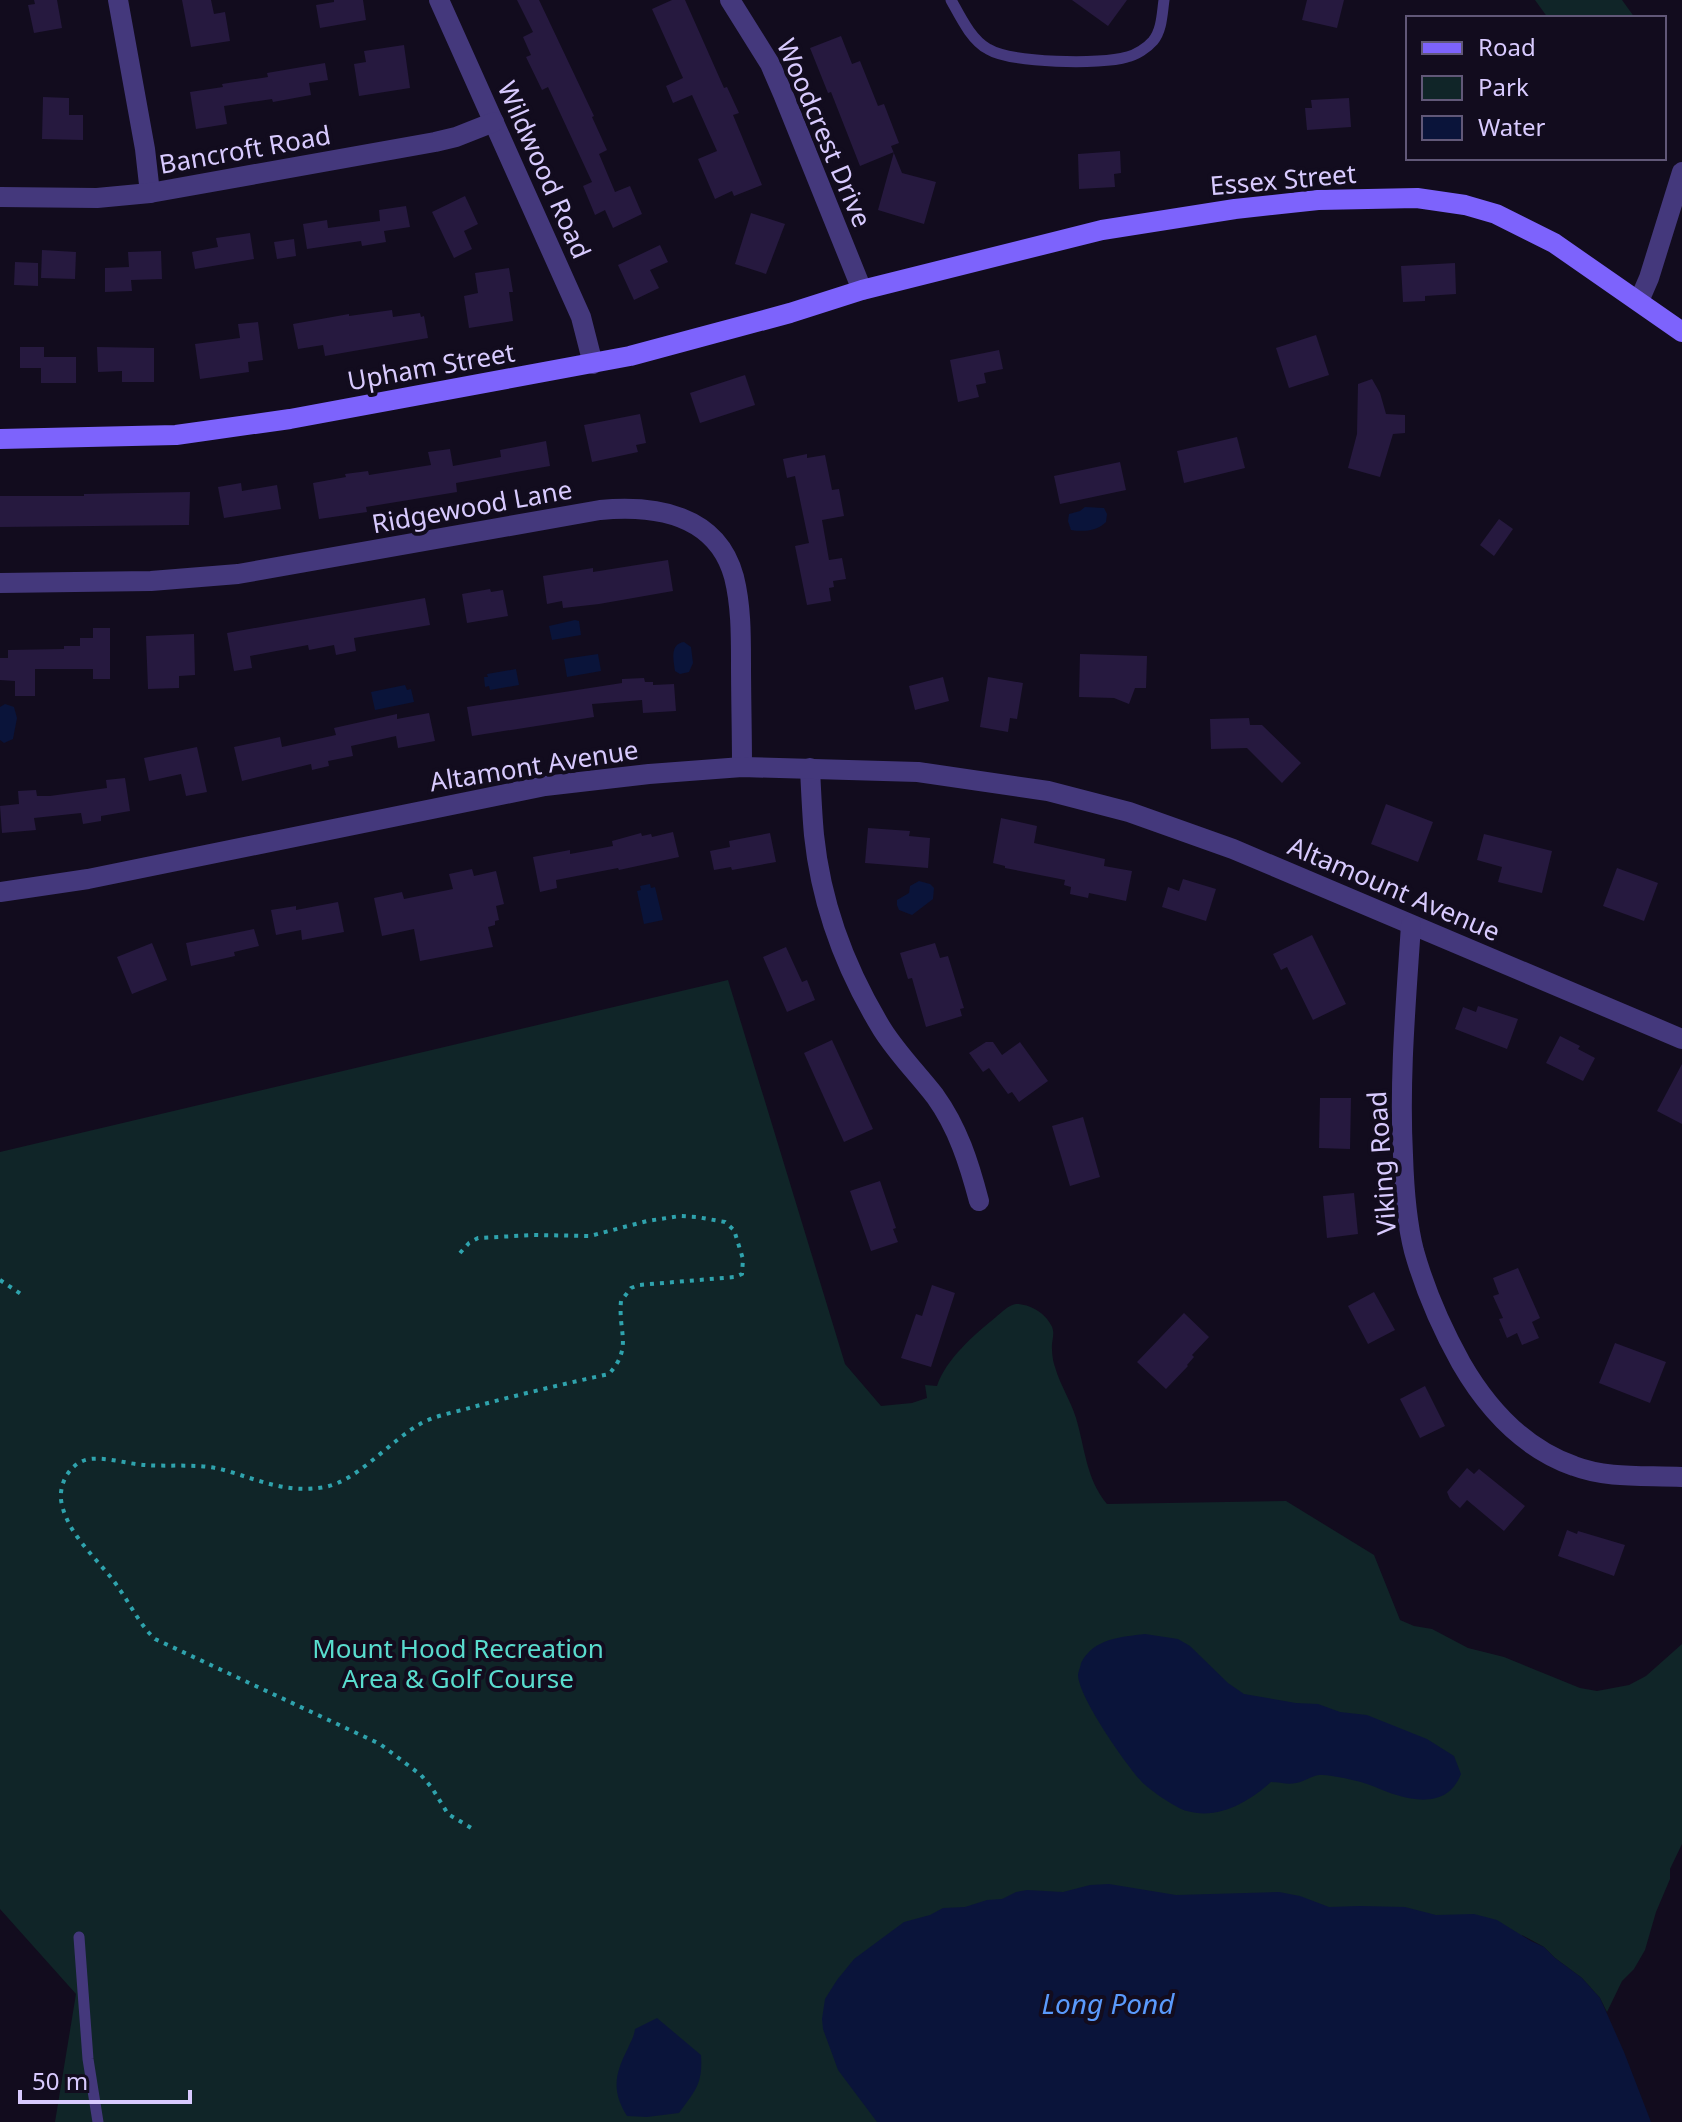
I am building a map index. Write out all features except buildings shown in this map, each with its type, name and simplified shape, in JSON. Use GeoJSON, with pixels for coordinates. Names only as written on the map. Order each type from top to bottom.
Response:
{"type":"FeatureCollection","features":[{"type":"Feature","properties":{"kind":"main road","name":"Essex Street"},"geometry":{"type":"LineString","coordinates":[[862,290],[1059,239],[1144,222],[1256,206],[1389,197],[1442,200],[1512,220],[1554,243],[1682,332]]}},
{"type":"Feature","properties":{"kind":"main road","name":"Upham Street"},"geometry":{"type":"LineString","coordinates":[[0,439],[147,437],[223,430],[290,419],[593,364],[790,313],[862,290]]}},
{"type":"Feature","properties":{"kind":"street"},"geometry":{"type":"LineString","coordinates":[[118,0],[150,193]]}},
{"type":"Feature","properties":{"kind":"street","name":"Wildwood Road"},"geometry":{"type":"LineString","coordinates":[[439,0],[581,317],[593,364]]}},
{"type":"Feature","properties":{"kind":"street","name":"Woodcrest Drive"},"geometry":{"type":"LineString","coordinates":[[730,0],[758,44],[783,94],[862,290]]}},
{"type":"Feature","properties":{"kind":"street","name":"Bancroft Road"},"geometry":{"type":"LineString","coordinates":[[0,197],[97,198],[150,193],[435,142],[494,122]]}},
{"type":"Feature","properties":{"kind":"street"},"geometry":{"type":"LineString","coordinates":[[1639,301],[1682,172]]}},
{"type":"Feature","properties":{"kind":"street","name":"Ridgewood Lane"},"geometry":{"type":"LineString","coordinates":[[0,583],[209,577],[299,565],[600,510],[631,508],[661,511],[707,533],[724,552],[734,576],[740,615],[742,767]]}},
{"type":"Feature","properties":{"kind":"street","name":"Altamont Avenue"},"geometry":{"type":"LineString","coordinates":[[0,892],[88,879],[545,786],[649,774],[742,767],[918,772],[1081,798]]}},
{"type":"Feature","properties":{"kind":"street"},"geometry":{"type":"LineString","coordinates":[[810,768],[818,860],[841,947],[883,1031],[933,1094],[956,1131],[979,1201]]}},
{"type":"Feature","properties":{"kind":"street","name":"Altamount Avenue"},"geometry":{"type":"LineString","coordinates":[[1081,798],[1233,849],[1682,1039]]}},
{"type":"Feature","properties":{"kind":"street","name":"Viking Road"},"geometry":{"type":"LineString","coordinates":[[1411,925],[1401,1122],[1405,1195],[1414,1249],[1424,1284],[1449,1342],[1484,1400],[1503,1421],[1551,1457],[1578,1468],[1599,1472],[1682,1477]]}},
{"type":"Feature","properties":{"kind":"lane"},"geometry":{"type":"LineString","coordinates":[[951,0],[987,49],[1030,59],[1097,62],[1131,57],[1152,42],[1158,31],[1164,0]]}},
{"type":"Feature","properties":{"kind":"lane"},"geometry":{"type":"LineString","coordinates":[[79,1937],[88,2059],[98,2122]]}},
{"type":"Feature","properties":{"kind":"path"},"geometry":{"type":"LineString","coordinates":[[460,1253],[478,1238],[590,1236],[647,1221],[697,1217],[730,1225],[737,1235],[743,1268],[742,1274],[735,1277],[631,1288],[621,1301],[623,1350],[609,1374],[495,1401],[421,1423],[340,1483],[322,1487],[282,1487],[213,1468],[98,1459],[81,1462],[70,1471],[60,1494],[63,1510],[77,1537],[115,1582],[155,1639],[380,1744],[421,1775],[448,1814],[473,1829]]}},
{"type":"Feature","properties":{"kind":"path"},"geometry":{"type":"LineString","coordinates":[[0,1280],[24,1296]]}},
{"type":"Feature","properties":{"kind":"green space"},"geometry":{"type":"Polygon","coordinates":[[[1535,0],[1622,0],[1634,16],[1547,16],[1535,0]]]}},
{"type":"Feature","properties":{"kind":"green space","name":"Mount Hood Recreation Area & Golf Course"},"geometry":{"type":"Polygon","coordinates":[[[728,980],[845,1364],[881,1406],[927,1398],[925,1385],[937,1386],[954,1357],[1007,1307],[1016,1304],[1032,1307],[1052,1328],[1054,1365],[1076,1418],[1090,1474],[1107,1504],[1286,1501],[1374,1555],[1400,1620],[1432,1629],[1468,1648],[1504,1657],[1580,1688],[1597,1691],[1629,1685],[1646,1676],[1682,1644],[1682,1844],[1670,1869],[1670,1879],[1645,1950],[1634,1969],[1622,1981],[1607,2012],[1600,1998],[1582,1978],[1544,1947],[1522,1935],[1593,2122],[55,2122],[76,1994],[0,1909],[0,1152],[728,980]]]}},
{"type":"Feature","properties":{"kind":"water"},"geometry":{"type":"Polygon","coordinates":[[[1085,507],[1104,508],[1106,522],[1090,530],[1071,530],[1069,514],[1085,507]]]}},
{"type":"Feature","properties":{"kind":"water"},"geometry":{"type":"Polygon","coordinates":[[[579,621],[581,635],[552,640],[549,626],[579,621]]]}},
{"type":"Feature","properties":{"kind":"water"},"geometry":{"type":"Polygon","coordinates":[[[684,642],[691,647],[693,663],[689,672],[680,674],[675,671],[674,654],[676,646],[684,642]]]}},
{"type":"Feature","properties":{"kind":"water"},"geometry":{"type":"Polygon","coordinates":[[[598,654],[601,671],[567,677],[564,659],[598,654]]]}},
{"type":"Feature","properties":{"kind":"water"},"geometry":{"type":"Polygon","coordinates":[[[516,669],[519,685],[490,690],[489,686],[485,687],[484,677],[488,677],[487,674],[516,669]]]}},
{"type":"Feature","properties":{"kind":"water"},"geometry":{"type":"Polygon","coordinates":[[[405,685],[407,690],[411,689],[414,702],[375,710],[371,692],[405,685]]]}},
{"type":"Feature","properties":{"kind":"water"},"geometry":{"type":"Polygon","coordinates":[[[5,704],[14,707],[17,718],[13,739],[4,743],[0,740],[0,707],[5,704]]]}},
{"type":"Feature","properties":{"kind":"water"},"geometry":{"type":"Polygon","coordinates":[[[919,881],[934,888],[933,899],[912,915],[899,910],[897,900],[909,893],[910,886],[919,881]]]}},
{"type":"Feature","properties":{"kind":"water"},"geometry":{"type":"Polygon","coordinates":[[[650,884],[651,888],[655,887],[663,920],[644,924],[637,891],[641,890],[640,886],[650,884]]]}},
{"type":"Feature","properties":{"kind":"water"},"geometry":{"type":"Polygon","coordinates":[[[1145,1634],[1178,1639],[1190,1646],[1228,1683],[1244,1694],[1318,1704],[1340,1712],[1367,1715],[1427,1739],[1454,1756],[1461,1774],[1445,1794],[1423,1800],[1398,1796],[1355,1781],[1319,1775],[1293,1784],[1271,1782],[1243,1802],[1221,1811],[1199,1813],[1182,1809],[1141,1781],[1114,1746],[1080,1685],[1078,1675],[1081,1663],[1093,1648],[1118,1638],[1145,1634]]]}},
{"type":"Feature","properties":{"kind":"water","name":"Long Pond"},"geometry":{"type":"Polygon","coordinates":[[[1109,1884],[1176,1895],[1279,1892],[1329,1907],[1405,1907],[1436,1915],[1474,1914],[1497,1920],[1544,1947],[1582,1978],[1600,1998],[1651,2122],[877,2122],[838,2070],[823,2029],[825,1999],[854,1959],[904,1922],[943,1908],[965,1907],[1027,1890],[1063,1892],[1109,1884]]]}},
{"type":"Feature","properties":{"kind":"water"},"geometry":{"type":"Polygon","coordinates":[[[657,2018],[701,2055],[699,2080],[694,2093],[679,2113],[627,2116],[617,2090],[620,2066],[635,2029],[657,2018]]]}}]}
